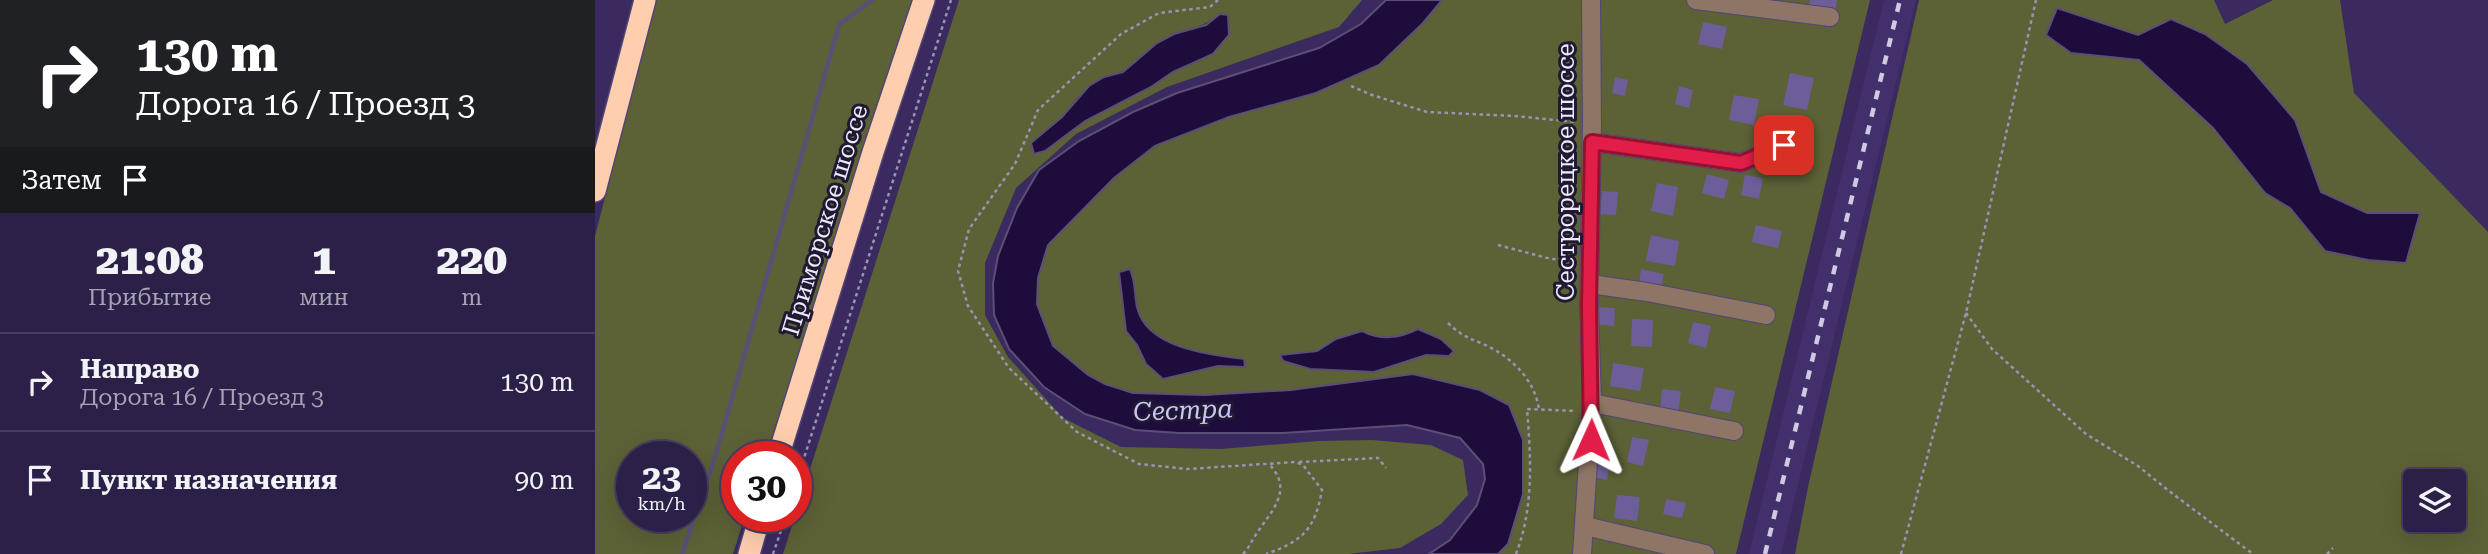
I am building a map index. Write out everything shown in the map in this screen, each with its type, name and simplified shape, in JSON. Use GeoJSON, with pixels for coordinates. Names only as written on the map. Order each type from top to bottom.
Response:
{"type":"FeatureCollection","features":[{"type":"Feature","properties":{"kind":"highway"},"geometry":{"type":"LineString","coordinates":[[595,191],[645,0]]}},
{"type":"Feature","properties":{"kind":"highway","name":"Приморское шоссе"},"geometry":{"type":"LineString","coordinates":[[783,441],[873,152],[924,0]]}},
{"type":"Feature","properties":{"kind":"highway"},"geometry":{"type":"LineString","coordinates":[[749,554],[755,532]]}},
{"type":"Feature","properties":{"kind":"street","name":"Сестрорецкое шоссе"},"geometry":{"type":"LineString","coordinates":[[1582,554],[1591,407],[1591,0]]}},
{"type":"Feature","properties":{"kind":"street"},"geometry":{"type":"LineString","coordinates":[[1696,0],[1830,17]]}},
{"type":"Feature","properties":{"kind":"street"},"geometry":{"type":"LineString","coordinates":[[1592,133],[1741,163],[1784,145]]}},
{"type":"Feature","properties":{"kind":"street"},"geometry":{"type":"LineString","coordinates":[[1590,284],[1766,315]]}},
{"type":"Feature","properties":{"kind":"street"},"geometry":{"type":"LineString","coordinates":[[1591,407],[1734,431]]}},
{"type":"Feature","properties":{"kind":"street"},"geometry":{"type":"LineString","coordinates":[[1584,526],[1705,554]]}},
{"type":"Feature","properties":{"kind":"path"},"geometry":{"type":"LineString","coordinates":[[809,441],[951,0]]}},
{"type":"Feature","properties":{"kind":"path"},"geometry":{"type":"LineString","coordinates":[[1218,0],[1210,6],[1159,13],[1121,34],[1038,110],[1016,164],[969,229],[958,271],[968,306],[1009,368],[1077,432],[1139,464],[1187,469],[1378,458],[1386,468]]}},
{"type":"Feature","properties":{"kind":"path"},"geometry":{"type":"LineString","coordinates":[[1901,554],[1966,313],[2036,0]]}},
{"type":"Feature","properties":{"kind":"path"},"geometry":{"type":"LineString","coordinates":[[1351,86],[1427,113],[1515,116],[1592,133]]}},
{"type":"Feature","properties":{"kind":"path"},"geometry":{"type":"LineString","coordinates":[[1498,245],[1551,259],[1590,260]]}},
{"type":"Feature","properties":{"kind":"path"},"geometry":{"type":"LineString","coordinates":[[1966,313],[1992,349],[2086,434],[2139,466],[2253,554]]}},
{"type":"Feature","properties":{"kind":"path"},"geometry":{"type":"LineString","coordinates":[[1448,323],[1460,335],[1493,349],[1525,375],[1537,395],[1539,409]]}},
{"type":"Feature","properties":{"kind":"path"},"geometry":{"type":"LineString","coordinates":[[1516,554],[1528,516],[1530,446],[1527,409],[1591,407]]}},
{"type":"Feature","properties":{"kind":"path"},"geometry":{"type":"LineString","coordinates":[[1266,554],[1279,550],[1306,533],[1318,514],[1322,490],[1303,465],[1296,463]]}},
{"type":"Feature","properties":{"kind":"path"},"geometry":{"type":"LineString","coordinates":[[1243,554],[1273,512],[1279,498],[1276,472],[1269,464]]}},
{"type":"Feature","properties":{"kind":"path"},"geometry":{"type":"LineString","coordinates":[[773,554],[781,532]]}},
{"type":"Feature","properties":{"kind":"path"},"geometry":{"type":"LineString","coordinates":[[2327,554],[2333,548]]}},
{"type":"Feature","properties":{"kind":"shaded area"},"geometry":{"type":"Polygon","coordinates":[[[1884,0],[1916,0],[1781,554],[1749,554],[1884,0]]]}},
{"type":"Feature","properties":{"kind":"green space"},"geometry":{"type":"Polygon","coordinates":[[[656,0],[915,0],[770,441],[721,441],[721,532],[740,532],[733,554],[595,554],[595,236],[656,0]]]}},
{"type":"Feature","properties":{"kind":"green space"},"geometry":{"type":"Polygon","coordinates":[[[959,0],[1362,0],[1339,27],[1167,87],[1076,134],[1016,188],[985,263],[985,315],[1008,357],[1063,418],[1121,447],[1221,449],[1318,441],[1372,440],[1431,445],[1463,460],[1468,495],[1441,524],[1400,548],[1348,554],[783,554],[790,532],[812,532],[812,463],[959,0]],[[1220,14],[1201,25],[1164,39],[1126,69],[1096,82],[1084,91],[1064,115],[1045,151],[1085,121],[1151,87],[1173,72],[1213,54],[1220,14]]]}},
{"type":"Feature","properties":{"kind":"green space"},"geometry":{"type":"Polygon","coordinates":[[[1442,0],[1870,0],[1736,554],[1498,554],[1508,544],[1523,440],[1509,405],[1480,390],[1368,379],[1291,390],[1205,395],[1133,393],[1088,375],[1053,345],[1037,305],[1038,278],[1048,245],[1114,178],[1155,146],[1229,117],[1316,93],[1379,65],[1423,23],[1442,0]],[[1130,270],[1119,271],[1126,331],[1137,345],[1146,364],[1178,376],[1218,366],[1245,366],[1199,354],[1167,341],[1154,332],[1143,321],[1137,308],[1130,270]],[[1418,329],[1390,337],[1362,331],[1317,351],[1281,355],[1374,372],[1426,355],[1449,356],[1418,329]]]}},
{"type":"Feature","properties":{"kind":"green space"},"geometry":{"type":"Polygon","coordinates":[[[1919,0],[2214,0],[2225,24],[2273,0],[2340,0],[2354,93],[2488,232],[2488,554],[1795,554],[1919,0]],[[2057,8],[2071,53],[2139,60],[2213,128],[2265,193],[2290,208],[2325,251],[2420,213],[2367,213],[2321,192],[2295,120],[2138,35],[2057,8]]]}},
{"type":"Feature","properties":{"kind":"water","name":"Сестра"},"geometry":{"type":"Polygon","coordinates":[[[1386,0],[1442,0],[1423,23],[1379,65],[1316,93],[1229,117],[1155,146],[1114,178],[1048,245],[1038,278],[1037,304],[1053,346],[1088,375],[1133,393],[1205,395],[1291,390],[1413,374],[1480,390],[1509,405],[1523,440],[1523,494],[1508,544],[1498,554],[1429,554],[1450,540],[1477,505],[1485,479],[1483,464],[1460,438],[1407,425],[1283,433],[1179,433],[1135,430],[1085,414],[1044,387],[1009,349],[994,315],[993,283],[998,256],[1017,208],[1039,170],[1079,141],[1133,112],[1177,93],[1319,48],[1361,24],[1386,0]]]}},
{"type":"Feature","properties":{"kind":"water"},"geometry":{"type":"Polygon","coordinates":[[[2057,8],[2138,35],[2171,19],[2205,34],[2247,64],[2295,120],[2321,192],[2367,213],[2420,213],[2406,263],[2368,260],[2325,251],[2290,208],[2265,193],[2213,128],[2139,60],[2071,53],[2046,35],[2057,8]]]}},
{"type":"Feature","properties":{"kind":"water"},"geometry":{"type":"Polygon","coordinates":[[[1220,14],[1228,15],[1229,35],[1213,54],[1173,72],[1151,87],[1085,121],[1045,151],[1034,154],[1031,143],[1062,117],[1089,86],[1104,77],[1123,72],[1157,43],[1174,34],[1206,25],[1220,14]]]}},
{"type":"Feature","properties":{"kind":"water"},"geometry":{"type":"Polygon","coordinates":[[[1130,269],[1137,307],[1143,321],[1153,332],[1181,347],[1244,359],[1245,367],[1218,366],[1163,379],[1146,364],[1137,345],[1126,331],[1119,272],[1130,269]]]}},
{"type":"Feature","properties":{"kind":"water"},"geometry":{"type":"Polygon","coordinates":[[[1418,329],[1441,339],[1454,351],[1449,356],[1426,355],[1374,372],[1310,369],[1283,361],[1280,355],[1317,351],[1336,339],[1362,331],[1390,337],[1418,329]]]}},
{"type":"Feature","properties":{"kind":"building"},"geometry":{"type":"Polygon","coordinates":[[[1810,0],[1837,0],[1835,13],[1808,9],[1810,0]]]}},
{"type":"Feature","properties":{"kind":"building"},"geometry":{"type":"Polygon","coordinates":[[[1703,22],[1727,27],[1722,49],[1698,44],[1703,22]]]}},
{"type":"Feature","properties":{"kind":"building"},"geometry":{"type":"Polygon","coordinates":[[[1790,73],[1814,78],[1807,110],[1783,105],[1790,73]]]}},
{"type":"Feature","properties":{"kind":"building"},"geometry":{"type":"Polygon","coordinates":[[[1615,77],[1628,80],[1625,96],[1612,93],[1615,77]]]}},
{"type":"Feature","properties":{"kind":"building"},"geometry":{"type":"Polygon","coordinates":[[[1679,86],[1693,90],[1689,108],[1675,104],[1679,86]]]}},
{"type":"Feature","properties":{"kind":"building"},"geometry":{"type":"Polygon","coordinates":[[[1734,95],[1759,99],[1754,125],[1729,120],[1734,95]]]}},
{"type":"Feature","properties":{"kind":"building"},"geometry":{"type":"Polygon","coordinates":[[[1776,117],[1790,120],[1788,127],[1774,124],[1776,117]]]}},
{"type":"Feature","properties":{"kind":"building"},"geometry":{"type":"Polygon","coordinates":[[[1707,174],[1729,180],[1724,199],[1702,193],[1707,174]]]}},
{"type":"Feature","properties":{"kind":"building"},"geometry":{"type":"Polygon","coordinates":[[[1745,175],[1763,178],[1759,199],[1741,195],[1745,175]]]}},
{"type":"Feature","properties":{"kind":"building"},"geometry":{"type":"Polygon","coordinates":[[[1657,183],[1678,187],[1673,216],[1651,211],[1657,183]]]}},
{"type":"Feature","properties":{"kind":"building"},"geometry":{"type":"Polygon","coordinates":[[[1602,191],[1618,192],[1616,215],[1600,214],[1602,191]]]}},
{"type":"Feature","properties":{"kind":"building"},"geometry":{"type":"Polygon","coordinates":[[[1756,225],[1782,231],[1778,248],[1752,242],[1756,225]]]}},
{"type":"Feature","properties":{"kind":"building"},"geometry":{"type":"Polygon","coordinates":[[[1651,235],[1679,241],[1675,266],[1646,261],[1651,235]]]}},
{"type":"Feature","properties":{"kind":"building"},"geometry":{"type":"Polygon","coordinates":[[[1641,269],[1664,274],[1661,288],[1639,284],[1641,269]]]}},
{"type":"Feature","properties":{"kind":"building"},"geometry":{"type":"Polygon","coordinates":[[[1594,307],[1615,308],[1614,326],[1593,324],[1594,307]]]}},
{"type":"Feature","properties":{"kind":"building"},"geometry":{"type":"Polygon","coordinates":[[[1632,319],[1653,320],[1652,347],[1631,346],[1632,319]]]}},
{"type":"Feature","properties":{"kind":"building"},"geometry":{"type":"Polygon","coordinates":[[[1693,322],[1711,326],[1706,348],[1688,343],[1693,322]]]}},
{"type":"Feature","properties":{"kind":"building"},"geometry":{"type":"Polygon","coordinates":[[[1613,363],[1644,368],[1640,391],[1610,386],[1613,363]]]}},
{"type":"Feature","properties":{"kind":"building"},"geometry":{"type":"Polygon","coordinates":[[[1715,387],[1735,391],[1730,413],[1710,409],[1715,387]]]}},
{"type":"Feature","properties":{"kind":"building"},"geometry":{"type":"Polygon","coordinates":[[[1662,389],[1681,391],[1678,414],[1660,412],[1662,389]]]}},
{"type":"Feature","properties":{"kind":"building"},"geometry":{"type":"Polygon","coordinates":[[[1632,437],[1649,440],[1643,466],[1627,462],[1632,437]]]}},
{"type":"Feature","properties":{"kind":"building"},"geometry":{"type":"Polygon","coordinates":[[[1598,455],[1611,458],[1607,480],[1593,477],[1598,455]]]}},
{"type":"Feature","properties":{"kind":"building"},"geometry":{"type":"Polygon","coordinates":[[[1617,495],[1640,497],[1637,521],[1614,518],[1617,495]]]}},
{"type":"Feature","properties":{"kind":"building"},"geometry":{"type":"Polygon","coordinates":[[[1666,499],[1686,503],[1682,518],[1663,514],[1666,499]]]}},
{"type":"Feature","properties":{"kind":"waterway"},"geometry":{"type":"LineString","coordinates":[[682,554],[716,454],[839,25],[872,0]]}},
{"type":"Feature","properties":{"kind":"railway"},"geometry":{"type":"LineString","coordinates":[[1765,554],[1900,0]]}},
{"type":"Feature","properties":{"kind":"route"},"geometry":{"type":"LineString","coordinates":[[1591,440],[1589,306],[1592,142],[1741,163],[1784,145]]}}]}
